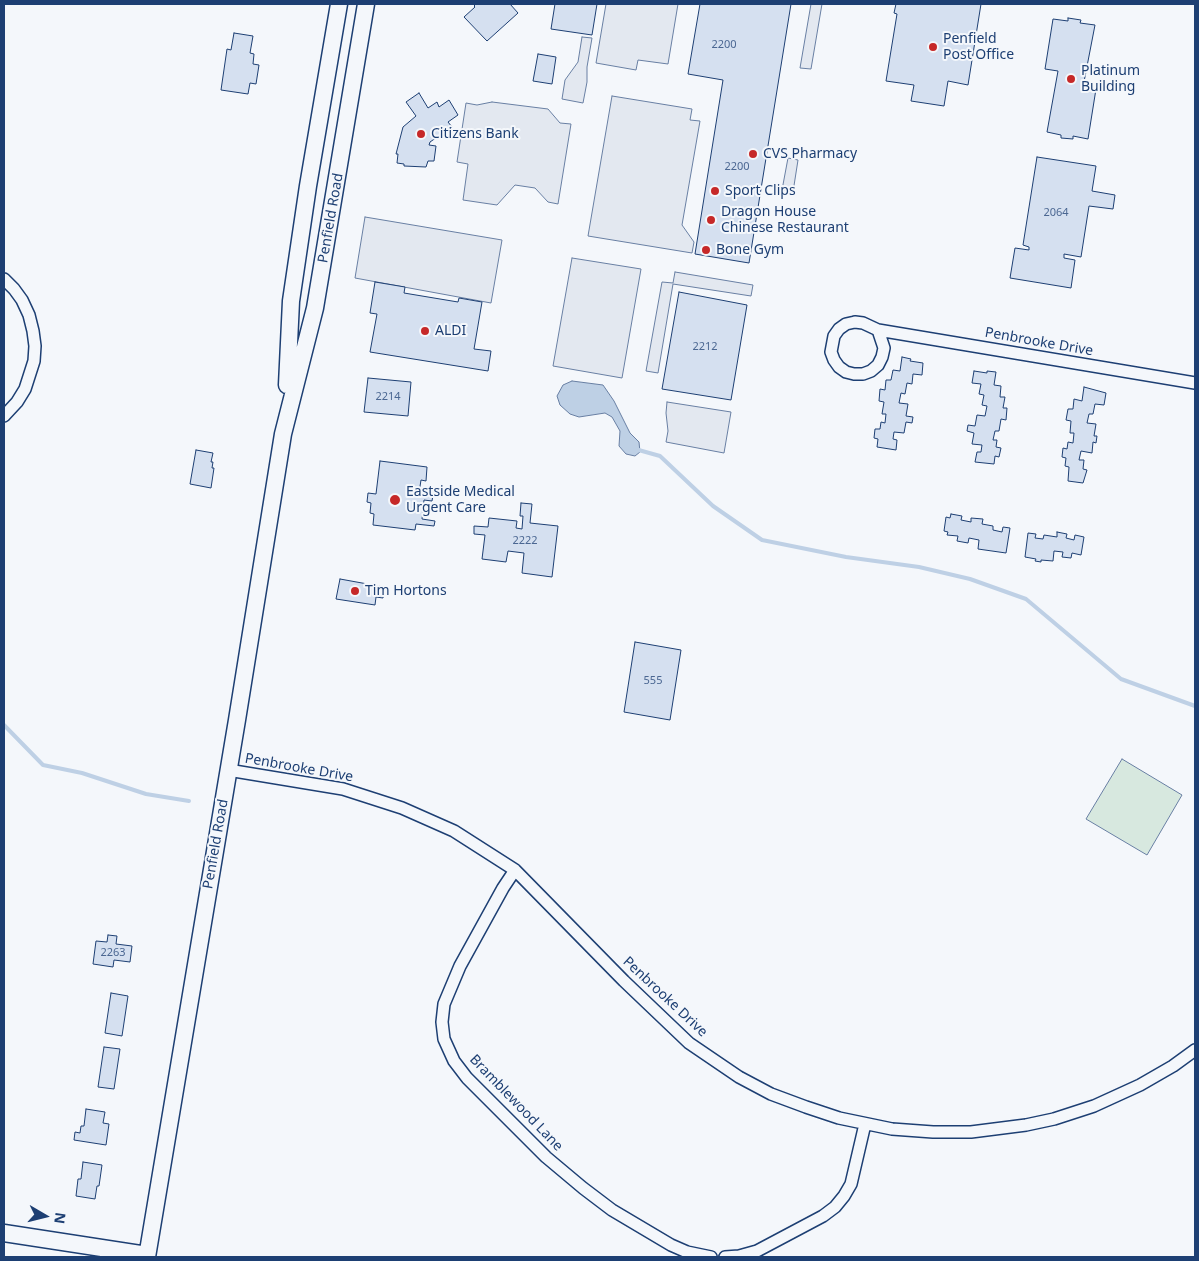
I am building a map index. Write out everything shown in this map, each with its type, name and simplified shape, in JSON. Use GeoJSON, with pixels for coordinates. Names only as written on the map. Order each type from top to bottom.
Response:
{"type":"FeatureCollection","features":[{"type":"Feature","properties":{"kind":"main road","name":"Penfield Road"},"geometry":{"type":"LineString","coordinates":[[283,430],[291,301],[308,186],[339,4]]}},
{"type":"Feature","properties":{"kind":"main road","name":"Penfield Road"},"geometry":{"type":"LineString","coordinates":[[147,1256],[283,430],[315,308],[366,4]]}},
{"type":"Feature","properties":{"kind":"main road"},"geometry":{"type":"LineString","coordinates":[[4,1233],[147,1256]]}},
{"type":"Feature","properties":{"kind":"street"},"geometry":{"type":"LineString","coordinates":[[4,279],[22,300],[29,315],[35,346],[34,361],[25,389],[17,402],[4,416]]}},
{"type":"Feature","properties":{"kind":"street","name":"Penbrooke Drive"},"geometry":{"type":"LineString","coordinates":[[878,330],[884,348],[878,365],[871,371],[863,374],[846,372],[839,367],[831,352],[834,336],[846,324],[855,322],[863,323],[878,330],[1195,383]]}},
{"type":"Feature","properties":{"kind":"street","name":"Penbrooke Drive"},"geometry":{"type":"LineString","coordinates":[[228,770],[343,789],[402,808],[454,831],[516,870],[649,1007],[689,1043],[739,1077],[772,1094],[806,1107],[865,1124],[892,1129],[933,1132],[1001,1130],[1045,1121],[1094,1106],[1140,1085],[1173,1066],[1195,1050]]}},
{"type":"Feature","properties":{"kind":"street","name":"Bramblewood Lane"},"geometry":{"type":"LineString","coordinates":[[516,870],[503,888],[460,966],[444,1004],[442,1022],[444,1040],[454,1061],[468,1078],[546,1157],[583,1188],[612,1210],[671,1245],[687,1252],[711,1257]]}},
{"type":"Feature","properties":{"kind":"street"},"geometry":{"type":"LineString","coordinates":[[725,1257],[757,1251],[823,1216],[834,1207],[844,1196],[851,1184],[865,1124]]}},
{"type":"Feature","properties":{"kind":"shaded area"},"geometry":{"type":"Polygon","coordinates":[[[606,4],[678,4],[668,64],[638,60],[636,70],[596,63],[606,4]]]}},
{"type":"Feature","properties":{"kind":"shaded area"},"geometry":{"type":"Polygon","coordinates":[[[811,4],[822,4],[811,69],[800,68],[811,4]]]}},
{"type":"Feature","properties":{"kind":"shaded area"},"geometry":{"type":"Polygon","coordinates":[[[582,37],[592,38],[583,103],[562,99],[565,80],[578,62],[582,37]]]}},
{"type":"Feature","properties":{"kind":"shaded area"},"geometry":{"type":"Polygon","coordinates":[[[612,96],[692,109],[690,120],[700,121],[682,225],[694,242],[692,253],[588,236],[612,96]]]}},
{"type":"Feature","properties":{"kind":"shaded area"},"geometry":{"type":"Polygon","coordinates":[[[492,102],[548,109],[560,123],[571,124],[558,204],[548,202],[535,188],[515,185],[497,205],[463,200],[468,164],[457,162],[466,103],[477,105],[492,102]]]}},
{"type":"Feature","properties":{"kind":"shaded area"},"geometry":{"type":"Polygon","coordinates":[[[788,158],[798,160],[793,192],[782,190],[788,158]]]}},
{"type":"Feature","properties":{"kind":"shaded area"},"geometry":{"type":"Polygon","coordinates":[[[365,217],[502,240],[491,303],[355,278],[365,217]]]}},
{"type":"Feature","properties":{"kind":"shaded area"},"geometry":{"type":"Polygon","coordinates":[[[572,258],[641,269],[622,378],[553,366],[572,258]]]}},
{"type":"Feature","properties":{"kind":"shaded area"},"geometry":{"type":"Polygon","coordinates":[[[675,272],[753,285],[751,296],[673,284],[658,373],[646,371],[662,282],[673,283],[675,272]]]}},
{"type":"Feature","properties":{"kind":"shaded area"},"geometry":{"type":"Polygon","coordinates":[[[667,402],[731,412],[724,453],[666,442],[668,431],[667,402]]]}},
{"type":"Feature","properties":{"kind":"shaded area"},"geometry":{"type":"Polygon","coordinates":[[[1122,759],[1182,795],[1147,855],[1086,819],[1122,759]]]}},
{"type":"Feature","properties":{"kind":"water"},"geometry":{"type":"Polygon","coordinates":[[[572,381],[603,385],[614,401],[630,433],[639,442],[640,452],[635,456],[626,454],[619,446],[620,431],[612,417],[605,413],[579,417],[570,414],[560,405],[557,396],[563,385],[572,381]]]}},
{"type":"Feature","properties":{"kind":"building"},"geometry":{"type":"Polygon","coordinates":[[[476,4],[510,4],[518,13],[487,41],[464,17],[476,4]]]}},
{"type":"Feature","properties":{"kind":"building"},"geometry":{"type":"Polygon","coordinates":[[[555,4],[597,4],[592,35],[551,29],[555,4]]]}},
{"type":"Feature","properties":{"kind":"building"},"geometry":{"type":"Polygon","coordinates":[[[700,4],[791,4],[749,263],[695,254],[723,80],[688,74],[700,4]]]}},
{"type":"Feature","properties":{"kind":"building","name":"Penfield Post Office"},"geometry":{"type":"Polygon","coordinates":[[[896,4],[981,4],[968,85],[948,81],[944,106],[911,101],[914,85],[886,81],[897,14],[894,13],[896,4]]]}},
{"type":"Feature","properties":{"kind":"building","name":"Platinum Building"},"geometry":{"type":"Polygon","coordinates":[[[1068,18],[1081,20],[1080,23],[1095,25],[1083,87],[1096,89],[1088,139],[1073,136],[1073,139],[1061,138],[1061,135],[1047,132],[1058,71],[1045,69],[1053,19],[1068,21],[1068,18]]]}},
{"type":"Feature","properties":{"kind":"building"},"geometry":{"type":"Polygon","coordinates":[[[234,33],[253,36],[250,53],[254,54],[253,64],[259,65],[256,84],[250,83],[248,94],[221,90],[227,49],[231,50],[234,33]]]}},
{"type":"Feature","properties":{"kind":"building"},"geometry":{"type":"Polygon","coordinates":[[[538,54],[556,57],[552,84],[533,81],[538,54]]]}},
{"type":"Feature","properties":{"kind":"building","name":"Citizens Bank"},"geometry":{"type":"Polygon","coordinates":[[[419,93],[428,108],[437,102],[439,107],[449,100],[458,115],[448,122],[452,127],[430,142],[429,145],[436,146],[434,161],[428,161],[426,167],[404,166],[404,164],[397,163],[398,154],[396,154],[403,127],[416,116],[406,102],[419,93]]]}},
{"type":"Feature","properties":{"kind":"building"},"geometry":{"type":"Polygon","coordinates":[[[1037,157],[1096,166],[1092,191],[1115,195],[1113,209],[1089,206],[1081,257],[1064,254],[1064,258],[1075,260],[1071,288],[1010,278],[1015,248],[1029,250],[1029,247],[1023,245],[1037,157]]]}},
{"type":"Feature","properties":{"kind":"building","name":"ALDI"},"geometry":{"type":"Polygon","coordinates":[[[375,282],[405,287],[404,293],[458,302],[459,298],[482,302],[474,349],[491,351],[488,371],[370,352],[377,314],[370,313],[375,282]]]}},
{"type":"Feature","properties":{"kind":"building"},"geometry":{"type":"Polygon","coordinates":[[[679,292],[747,305],[731,400],[662,389],[679,292]]]}},
{"type":"Feature","properties":{"kind":"building"},"geometry":{"type":"Polygon","coordinates":[[[902,357],[911,359],[910,361],[923,363],[922,375],[913,374],[912,384],[907,383],[905,394],[901,393],[899,403],[908,404],[906,416],[913,417],[912,423],[906,422],[904,433],[894,432],[893,439],[897,440],[896,450],[877,447],[878,439],[874,438],[875,429],[880,429],[881,422],[885,423],[886,414],[882,414],[884,402],[879,401],[880,389],[885,390],[886,380],[891,380],[893,370],[900,371],[902,357]]]}},
{"type":"Feature","properties":{"kind":"building"},"geometry":{"type":"Polygon","coordinates":[[[974,371],[996,372],[994,385],[1001,386],[1000,397],[1005,397],[1003,408],[1007,408],[1006,420],[1001,419],[999,431],[995,431],[993,440],[997,440],[996,447],[1001,448],[999,457],[995,456],[994,464],[975,462],[977,452],[981,452],[982,445],[972,444],[974,433],[967,431],[968,425],[975,426],[977,415],[985,416],[987,406],[982,405],[984,395],[979,394],[981,384],[972,383],[974,371]]]}},
{"type":"Feature","properties":{"kind":"building"},"geometry":{"type":"Polygon","coordinates":[[[368,378],[411,382],[408,416],[364,412],[368,378]]]}},
{"type":"Feature","properties":{"kind":"building"},"geometry":{"type":"Polygon","coordinates":[[[1084,387],[1106,393],[1104,405],[1095,404],[1093,414],[1089,414],[1087,423],[1096,424],[1094,436],[1097,436],[1096,443],[1093,442],[1092,453],[1081,451],[1079,460],[1084,460],[1083,469],[1087,470],[1083,483],[1068,481],[1069,467],[1065,466],[1066,458],[1062,457],[1063,448],[1067,449],[1068,442],[1073,443],[1074,433],[1070,433],[1071,421],[1066,420],[1068,409],[1073,409],[1074,399],[1082,401],[1084,387]]]}},
{"type":"Feature","properties":{"kind":"building"},"geometry":{"type":"Polygon","coordinates":[[[196,450],[213,453],[211,462],[213,462],[212,468],[214,468],[211,488],[190,484],[196,450]]]}},
{"type":"Feature","properties":{"kind":"building"},"geometry":{"type":"Polygon","coordinates":[[[380,461],[427,467],[426,481],[421,480],[419,493],[433,495],[432,501],[424,500],[422,519],[435,521],[434,526],[416,524],[415,530],[373,525],[374,514],[370,513],[371,503],[367,502],[368,493],[376,494],[380,461]]]}},
{"type":"Feature","properties":{"kind":"building"},"geometry":{"type":"Polygon","coordinates":[[[521,503],[532,504],[530,523],[558,526],[552,577],[522,573],[524,553],[508,551],[506,562],[482,559],[485,535],[474,534],[474,526],[488,527],[489,518],[517,521],[516,528],[522,529],[521,503]]]}},
{"type":"Feature","properties":{"kind":"building"},"geometry":{"type":"Polygon","coordinates":[[[951,514],[962,516],[961,520],[971,522],[971,518],[983,519],[982,524],[993,526],[993,530],[1002,532],[1003,527],[1010,528],[1006,553],[978,549],[979,540],[969,538],[968,543],[957,541],[958,536],[947,535],[948,532],[944,531],[946,517],[950,518],[951,514]]]}},
{"type":"Feature","properties":{"kind":"building"},"geometry":{"type":"Polygon","coordinates":[[[1057,532],[1067,534],[1066,538],[1074,540],[1075,535],[1084,537],[1081,555],[1072,553],[1071,558],[1062,557],[1063,552],[1054,551],[1053,561],[1041,560],[1041,562],[1025,557],[1028,533],[1036,534],[1035,538],[1043,539],[1044,535],[1057,537],[1057,532]]]}},
{"type":"Feature","properties":{"kind":"building"},"geometry":{"type":"Polygon","coordinates":[[[340,579],[384,587],[383,598],[376,597],[375,605],[336,599],[340,579]]]}},
{"type":"Feature","properties":{"kind":"building"},"geometry":{"type":"Polygon","coordinates":[[[635,642],[681,650],[670,720],[624,712],[635,642]]]}},
{"type":"Feature","properties":{"kind":"building"},"geometry":{"type":"Polygon","coordinates":[[[108,935],[117,936],[116,944],[132,946],[130,962],[114,960],[113,967],[93,964],[96,941],[107,942],[108,935]]]}},
{"type":"Feature","properties":{"kind":"building"},"geometry":{"type":"Polygon","coordinates":[[[111,993],[128,996],[122,1036],[105,1033],[111,993]]]}},
{"type":"Feature","properties":{"kind":"building"},"geometry":{"type":"Polygon","coordinates":[[[104,1047],[120,1049],[114,1089],[98,1087],[104,1047]]]}},
{"type":"Feature","properties":{"kind":"building"},"geometry":{"type":"Polygon","coordinates":[[[86,1109],[105,1112],[103,1123],[109,1124],[106,1145],[74,1140],[75,1132],[80,1133],[81,1126],[84,1126],[86,1109]]]}},
{"type":"Feature","properties":{"kind":"building"},"geometry":{"type":"Polygon","coordinates":[[[83,1162],[102,1165],[95,1199],[76,1196],[83,1162]]]}},
{"type":"Feature","properties":{"kind":"waterway"},"geometry":{"type":"LineString","coordinates":[[635,449],[660,456],[713,506],[762,540],[846,557],[919,567],[970,579],[1026,599],[1121,679],[1195,706]]}},
{"type":"Feature","properties":{"kind":"waterway"},"geometry":{"type":"LineString","coordinates":[[4,725],[43,765],[82,773],[146,794],[189,801]]}},
{"type":"Feature","properties":{"kind":"place","name":"Penfield Post Office"},"geometry":{"type":"Point","coordinates":[933,47]}},
{"type":"Feature","properties":{"kind":"place","name":"Platinum Building"},"geometry":{"type":"Point","coordinates":[1071,79]}},
{"type":"Feature","properties":{"kind":"place","name":"Citizens Bank"},"geometry":{"type":"Point","coordinates":[421,134]}},
{"type":"Feature","properties":{"kind":"place","name":"CVS Pharmacy"},"geometry":{"type":"Point","coordinates":[753,154]}},
{"type":"Feature","properties":{"kind":"place","name":"Sport Clips"},"geometry":{"type":"Point","coordinates":[715,191]}},
{"type":"Feature","properties":{"kind":"place","name":"Dragon House Chinese Restaurant"},"geometry":{"type":"Point","coordinates":[711,220]}},
{"type":"Feature","properties":{"kind":"place","name":"Bone Gym"},"geometry":{"type":"Point","coordinates":[706,250]}},
{"type":"Feature","properties":{"kind":"place","name":"ALDI"},"geometry":{"type":"Point","coordinates":[425,331]}},
{"type":"Feature","properties":{"kind":"place","name":"Eastside Medical Urgent Care"},"geometry":{"type":"Point","coordinates":[395,500]}},
{"type":"Feature","properties":{"kind":"place","name":"Tim Hortons"},"geometry":{"type":"Point","coordinates":[355,591]}}]}
